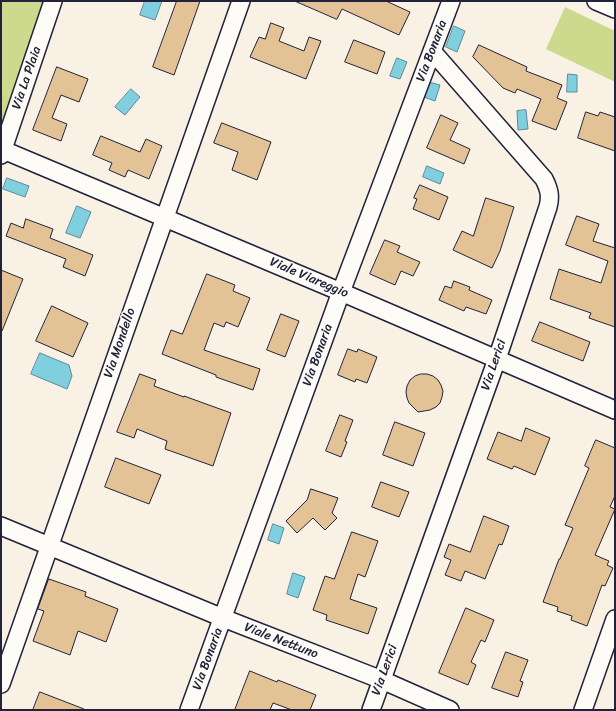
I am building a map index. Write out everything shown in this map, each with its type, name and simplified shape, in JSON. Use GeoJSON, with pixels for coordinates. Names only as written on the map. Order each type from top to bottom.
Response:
{"type":"FeatureCollection","features":[{"type":"Feature","properties":{"kind":"street","name":"Via La Plaia"},"geometry":{"type":"LineString","coordinates":[[2,152],[53,1]]}},
{"type":"Feature","properties":{"kind":"street","name":"Via Mondello"},"geometry":{"type":"LineString","coordinates":[[1,684],[240,1]]}},
{"type":"Feature","properties":{"kind":"street","name":"Via Bonaria"},"geometry":{"type":"LineString","coordinates":[[189,710],[341,292],[451,1]]}},
{"type":"Feature","properties":{"kind":"street"},"geometry":{"type":"LineString","coordinates":[[596,1],[615,9]]}},
{"type":"Feature","properties":{"kind":"street","name":"Via Lerici"},"geometry":{"type":"LineString","coordinates":[[371,710],[497,359],[548,207],[550,196],[544,179],[432,51]]}},
{"type":"Feature","properties":{"kind":"street","name":"Viale Viareggio"},"geometry":{"type":"LineString","coordinates":[[2,152],[164,217],[615,410]]}},
{"type":"Feature","properties":{"kind":"street","name":"Viale Nettuno"},"geometry":{"type":"LineString","coordinates":[[1,526],[223,618],[382,680],[450,710]]}},
{"type":"Feature","properties":{"kind":"street"},"geometry":{"type":"LineString","coordinates":[[583,710],[615,619]]}},
{"type":"Feature","properties":{"kind":"green space"},"geometry":{"type":"Polygon","coordinates":[[[1,1],[53,1],[1,149],[1,1]]]}},
{"type":"Feature","properties":{"kind":"green space"},"geometry":{"type":"Polygon","coordinates":[[[565,7],[615,31],[615,82],[546,49],[565,7]]]}},
{"type":"Feature","properties":{"kind":"water"},"geometry":{"type":"Polygon","coordinates":[[[145,1],[162,1],[155,20],[140,15],[145,1]]]}},
{"type":"Feature","properties":{"kind":"water"},"geometry":{"type":"Polygon","coordinates":[[[454,26],[465,31],[457,52],[446,47],[454,26]]]}},
{"type":"Feature","properties":{"kind":"water"},"geometry":{"type":"Polygon","coordinates":[[[397,58],[407,62],[400,79],[390,76],[397,58]]]}},
{"type":"Feature","properties":{"kind":"water"},"geometry":{"type":"Polygon","coordinates":[[[568,74],[577,75],[577,92],[567,92],[568,74]]]}},
{"type":"Feature","properties":{"kind":"water"},"geometry":{"type":"Polygon","coordinates":[[[429,82],[440,85],[435,101],[424,97],[429,82]]]}},
{"type":"Feature","properties":{"kind":"water"},"geometry":{"type":"Polygon","coordinates":[[[131,89],[140,97],[125,115],[115,107],[131,89]]]}},
{"type":"Feature","properties":{"kind":"water"},"geometry":{"type":"Polygon","coordinates":[[[526,110],[528,129],[518,130],[517,111],[526,110]]]}},
{"type":"Feature","properties":{"kind":"water"},"geometry":{"type":"Polygon","coordinates":[[[427,166],[444,173],[440,184],[423,177],[427,166]]]}},
{"type":"Feature","properties":{"kind":"water"},"geometry":{"type":"Polygon","coordinates":[[[7,178],[29,186],[25,197],[3,189],[7,178]]]}},
{"type":"Feature","properties":{"kind":"water"},"geometry":{"type":"Polygon","coordinates":[[[77,206],[91,212],[80,238],[66,233],[77,206]]]}},
{"type":"Feature","properties":{"kind":"water"},"geometry":{"type":"Polygon","coordinates":[[[40,353],[69,365],[72,376],[67,389],[31,374],[40,353]]]}},
{"type":"Feature","properties":{"kind":"water"},"geometry":{"type":"Polygon","coordinates":[[[273,524],[284,528],[279,544],[268,540],[273,524]]]}},
{"type":"Feature","properties":{"kind":"water"},"geometry":{"type":"Polygon","coordinates":[[[293,573],[305,577],[298,598],[287,594],[293,573]]]}},
{"type":"Feature","properties":{"kind":"building"},"geometry":{"type":"Polygon","coordinates":[[[177,1],[200,1],[174,75],[153,67],[177,1]]]}},
{"type":"Feature","properties":{"kind":"building"},"geometry":{"type":"Polygon","coordinates":[[[295,1],[386,1],[410,12],[399,35],[342,9],[337,19],[295,1]]]}},
{"type":"Feature","properties":{"kind":"building"},"geometry":{"type":"Polygon","coordinates":[[[271,23],[284,28],[279,41],[304,51],[309,37],[321,41],[306,79],[250,57],[259,37],[265,39],[271,23]]]}},
{"type":"Feature","properties":{"kind":"building"},"geometry":{"type":"Polygon","coordinates":[[[354,40],[385,52],[377,74],[345,62],[354,40]]]}},
{"type":"Feature","properties":{"kind":"building"},"geometry":{"type":"Polygon","coordinates":[[[479,45],[527,67],[526,71],[562,85],[557,98],[567,102],[556,130],[532,121],[541,99],[517,89],[515,93],[503,88],[473,57],[479,45]]]}},
{"type":"Feature","properties":{"kind":"building"},"geometry":{"type":"Polygon","coordinates":[[[57,67],[88,79],[79,102],[61,95],[52,118],[67,124],[61,141],[33,130],[57,67]]]}},
{"type":"Feature","properties":{"kind":"building"},"geometry":{"type":"Polygon","coordinates":[[[586,112],[598,116],[600,112],[615,117],[615,151],[578,138],[586,112]]]}},
{"type":"Feature","properties":{"kind":"building"},"geometry":{"type":"Polygon","coordinates":[[[441,115],[458,123],[450,140],[470,149],[464,164],[427,148],[441,115]]]}},
{"type":"Feature","properties":{"kind":"building"},"geometry":{"type":"Polygon","coordinates":[[[222,123],[271,142],[257,180],[232,170],[238,152],[214,143],[222,123]]]}},
{"type":"Feature","properties":{"kind":"building"},"geometry":{"type":"Polygon","coordinates":[[[101,136],[140,152],[146,139],[162,146],[149,179],[128,170],[125,177],[109,170],[112,163],[93,155],[101,136]]]}},
{"type":"Feature","properties":{"kind":"building"},"geometry":{"type":"Polygon","coordinates":[[[420,185],[448,197],[439,220],[413,209],[417,199],[414,198],[420,185]]]}},
{"type":"Feature","properties":{"kind":"building"},"geometry":{"type":"Polygon","coordinates":[[[486,198],[514,207],[500,251],[492,268],[453,250],[462,231],[473,236],[486,198]]]}},
{"type":"Feature","properties":{"kind":"building"},"geometry":{"type":"Polygon","coordinates":[[[577,216],[599,224],[593,241],[615,248],[615,327],[589,318],[591,313],[550,299],[559,269],[601,283],[608,261],[566,245],[577,216]]]}},
{"type":"Feature","properties":{"kind":"building"},"geometry":{"type":"Polygon","coordinates":[[[26,219],[53,229],[50,238],[93,255],[85,276],[63,267],[66,259],[6,236],[11,223],[23,228],[26,219]]]}},
{"type":"Feature","properties":{"kind":"building"},"geometry":{"type":"Polygon","coordinates":[[[385,240],[400,246],[397,252],[420,262],[413,276],[401,271],[395,285],[370,274],[385,240]]]}},
{"type":"Feature","properties":{"kind":"building"},"geometry":{"type":"Polygon","coordinates":[[[1,270],[23,279],[2,331],[1,331],[1,270]]]}},
{"type":"Feature","properties":{"kind":"building"},"geometry":{"type":"Polygon","coordinates":[[[207,274],[235,285],[233,291],[250,298],[238,327],[226,322],[224,327],[214,323],[204,350],[260,369],[253,390],[216,377],[216,375],[162,354],[171,330],[182,334],[207,274]]]}},
{"type":"Feature","properties":{"kind":"building"},"geometry":{"type":"Polygon","coordinates":[[[454,281],[470,287],[469,290],[492,300],[486,314],[466,307],[464,311],[439,300],[445,286],[451,288],[454,281]]]}},
{"type":"Feature","properties":{"kind":"building"},"geometry":{"type":"Polygon","coordinates":[[[52,306],[88,323],[73,357],[36,341],[52,306]]]}},
{"type":"Feature","properties":{"kind":"building"},"geometry":{"type":"Polygon","coordinates":[[[281,314],[299,321],[285,357],[267,350],[281,314]]]}},
{"type":"Feature","properties":{"kind":"building"},"geometry":{"type":"Polygon","coordinates":[[[540,322],[590,342],[583,361],[532,341],[540,322]]]}},
{"type":"Feature","properties":{"kind":"building"},"geometry":{"type":"Polygon","coordinates":[[[348,349],[357,352],[358,349],[377,357],[367,383],[356,379],[355,382],[338,375],[348,349]]]}},
{"type":"Feature","properties":{"kind":"building"},"geometry":{"type":"Polygon","coordinates":[[[140,374],[156,380],[154,386],[231,413],[213,466],[165,449],[167,441],[137,429],[134,438],[117,432],[140,374]]]}},
{"type":"Feature","properties":{"kind":"building"},"geometry":{"type":"Polygon","coordinates":[[[421,374],[433,376],[438,380],[443,391],[440,403],[436,407],[430,410],[418,412],[409,403],[406,392],[410,380],[421,374]]]}},
{"type":"Feature","properties":{"kind":"building"},"geometry":{"type":"Polygon","coordinates":[[[340,415],[353,420],[341,457],[326,451],[340,415]]]}},
{"type":"Feature","properties":{"kind":"building"},"geometry":{"type":"Polygon","coordinates":[[[395,422],[425,433],[413,466],[383,455],[395,422]]]}},
{"type":"Feature","properties":{"kind":"building"},"geometry":{"type":"Polygon","coordinates":[[[526,428],[550,438],[535,475],[514,466],[512,469],[487,459],[498,432],[521,441],[526,428]]]}},
{"type":"Feature","properties":{"kind":"building"},"geometry":{"type":"Polygon","coordinates":[[[596,440],[615,448],[615,496],[610,507],[615,509],[595,555],[609,561],[607,565],[613,568],[605,586],[602,585],[587,626],[571,620],[572,616],[557,611],[558,607],[543,602],[559,559],[573,528],[565,525],[589,468],[585,466],[596,440]]]}},
{"type":"Feature","properties":{"kind":"building"},"geometry":{"type":"Polygon","coordinates":[[[116,458],[161,475],[149,504],[105,487],[116,458]]]}},
{"type":"Feature","properties":{"kind":"building"},"geometry":{"type":"Polygon","coordinates":[[[381,482],[409,492],[399,517],[372,507],[381,482]]]}},
{"type":"Feature","properties":{"kind":"building"},"geometry":{"type":"Polygon","coordinates":[[[311,489],[338,498],[332,513],[337,518],[325,530],[313,518],[297,533],[286,521],[307,500],[311,489]]]}},
{"type":"Feature","properties":{"kind":"building"},"geometry":{"type":"Polygon","coordinates":[[[484,516],[509,526],[502,545],[499,544],[485,579],[465,571],[461,581],[445,575],[451,560],[444,557],[449,544],[470,552],[484,516]]]}},
{"type":"Feature","properties":{"kind":"building"},"geometry":{"type":"Polygon","coordinates":[[[352,532],[378,541],[365,577],[358,574],[350,599],[377,608],[368,634],[326,620],[327,615],[313,610],[325,576],[334,579],[352,532]]]}},
{"type":"Feature","properties":{"kind":"building"},"geometry":{"type":"Polygon","coordinates":[[[49,579],[86,592],[85,596],[118,609],[106,642],[78,631],[70,655],[33,641],[44,611],[38,609],[49,579]]]}},
{"type":"Feature","properties":{"kind":"building"},"geometry":{"type":"Polygon","coordinates":[[[466,608],[494,620],[485,642],[481,640],[471,662],[476,665],[468,685],[439,673],[466,608]]]}},
{"type":"Feature","properties":{"kind":"building"},"geometry":{"type":"Polygon","coordinates":[[[506,652],[528,660],[520,681],[523,682],[518,697],[492,688],[506,652]]]}},
{"type":"Feature","properties":{"kind":"building"},"geometry":{"type":"Polygon","coordinates":[[[250,671],[316,695],[310,710],[292,710],[273,703],[270,710],[235,710],[250,671]]]}},
{"type":"Feature","properties":{"kind":"building"},"geometry":{"type":"Polygon","coordinates":[[[40,692],[84,709],[84,710],[33,710],[40,692]]]}}]}
